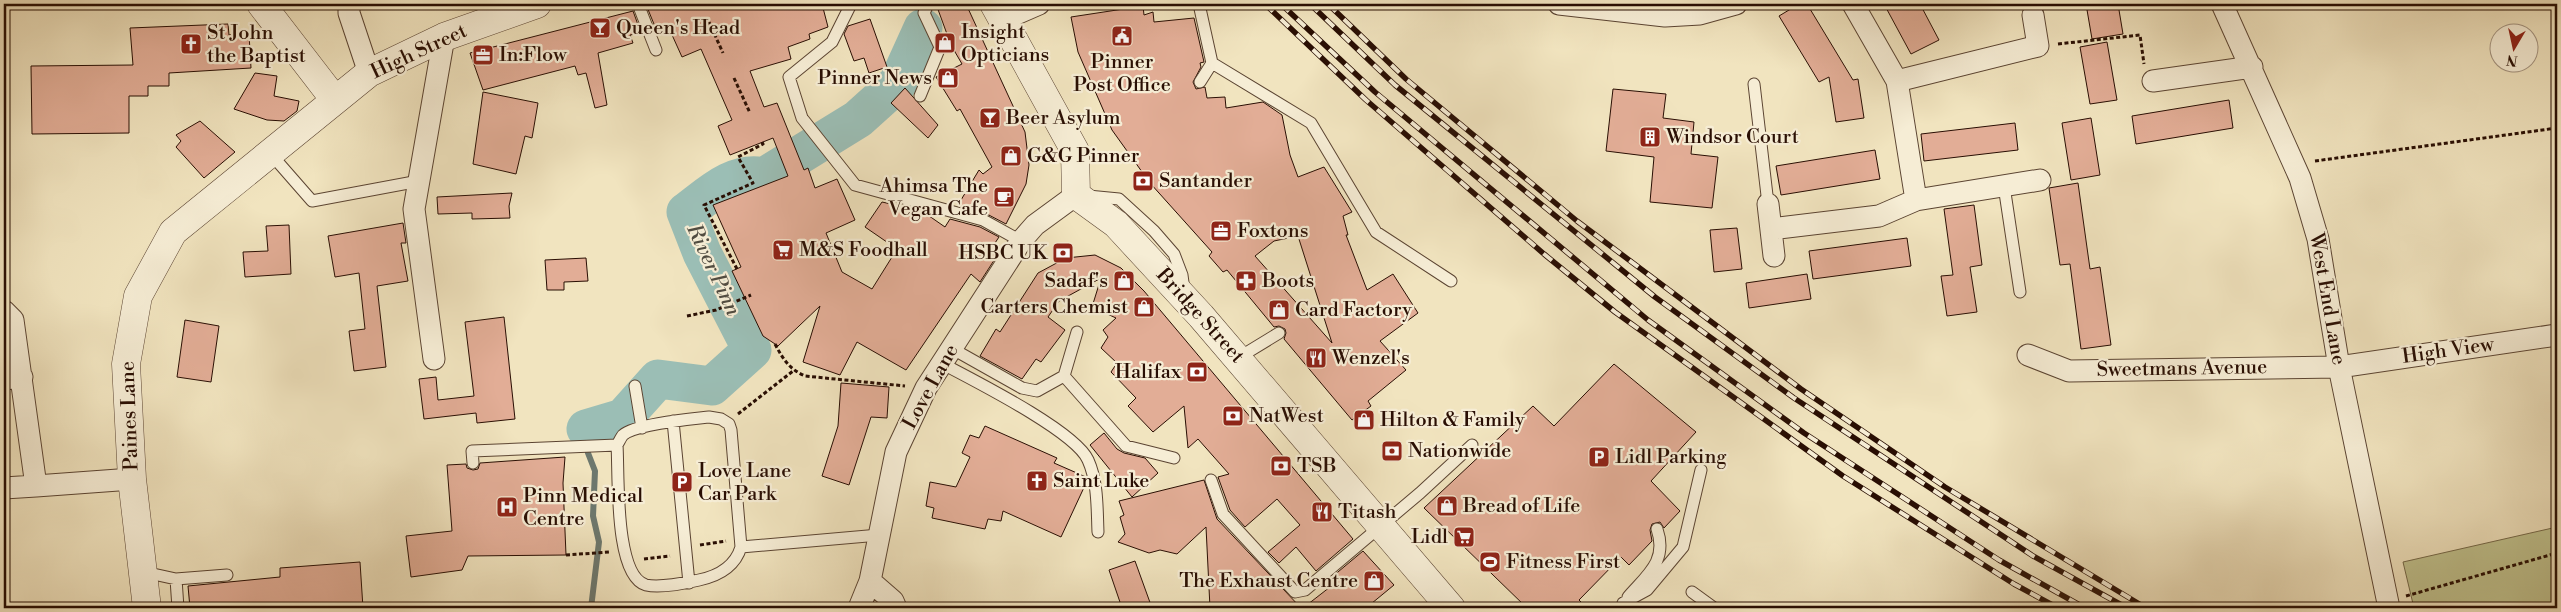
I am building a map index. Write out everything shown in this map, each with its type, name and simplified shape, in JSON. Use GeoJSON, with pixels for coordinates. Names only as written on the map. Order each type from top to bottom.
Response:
{"type":"FeatureCollection","features":[{"type":"Feature","properties":{"kind":"street"},"geometry":{"type":"LineString","coordinates":[[261,4],[335,100]]}},
{"type":"Feature","properties":{"kind":"street"},"geometry":{"type":"LineString","coordinates":[[349,4],[349,13],[369,73]]}},
{"type":"Feature","properties":{"kind":"street","name":"High Street"},"geometry":{"type":"LineString","coordinates":[[335,100],[369,73],[444,37],[538,4]]}},
{"type":"Feature","properties":{"kind":"street"},"geometry":{"type":"LineString","coordinates":[[1039,4],[998,12],[1075,151],[1076,195]]}},
{"type":"Feature","properties":{"kind":"street"},"geometry":{"type":"LineString","coordinates":[[1559,4],[1665,16],[1700,14],[1736,4]]}},
{"type":"Feature","properties":{"kind":"street"},"geometry":{"type":"LineString","coordinates":[[1853,4],[1897,81],[1916,200]]}},
{"type":"Feature","properties":{"kind":"street","name":"West End Lane"},"geometry":{"type":"LineString","coordinates":[[2225,4],[2294,163],[2318,239],[2339,367],[2389,605]]}},
{"type":"Feature","properties":{"kind":"street"},"geometry":{"type":"LineString","coordinates":[[1897,81],[2038,46],[2033,15]]}},
{"type":"Feature","properties":{"kind":"street"},"geometry":{"type":"LineString","coordinates":[[434,359],[414,209],[444,37]]}},
{"type":"Feature","properties":{"kind":"street"},"geometry":{"type":"LineString","coordinates":[[2153,82],[2252,67]]}},
{"type":"Feature","properties":{"kind":"street","name":"Paines Lane"},"geometry":{"type":"LineString","coordinates":[[147,608],[132,479],[126,364],[138,296],[173,232],[335,100]]}},
{"type":"Feature","properties":{"kind":"street"},"geometry":{"type":"LineString","coordinates":[[1772,229],[1879,216],[1916,200],[2040,180]]}},
{"type":"Feature","properties":{"kind":"street","name":"Love Lane"},"geometry":{"type":"LineString","coordinates":[[859,608],[870,581],[896,452],[926,388],[1021,242],[1035,225],[1076,195]]}},
{"type":"Feature","properties":{"kind":"street","name":"Bridge Street"},"geometry":{"type":"LineString","coordinates":[[1076,195],[1116,224],[1184,297],[1382,525],[1412,565],[1451,608]]}},
{"type":"Feature","properties":{"kind":"street"},"geometry":{"type":"LineString","coordinates":[[1768,204],[1774,256]]}},
{"type":"Feature","properties":{"kind":"street"},"geometry":{"type":"LineString","coordinates":[[4,311],[13,320],[13,378],[36,486]]}},
{"type":"Feature","properties":{"kind":"street","name":"High View"},"geometry":{"type":"LineString","coordinates":[[2339,367],[2557,335]]}},
{"type":"Feature","properties":{"kind":"street","name":"Sweetmans Avenue"},"geometry":{"type":"LineString","coordinates":[[2028,355],[2069,371],[2339,367]]}},
{"type":"Feature","properties":{"kind":"street"},"geometry":{"type":"LineString","coordinates":[[4,488],[132,479]]}},
{"type":"Feature","properties":{"kind":"street"},"geometry":{"type":"LineString","coordinates":[[870,581],[893,601],[896,608]]}},
{"type":"Feature","properties":{"kind":"lane"},"geometry":{"type":"LineString","coordinates":[[638,4],[656,50]]}},
{"type":"Feature","properties":{"kind":"lane"},"geometry":{"type":"LineString","coordinates":[[851,4],[832,42],[788,77],[802,118],[854,185],[982,220],[1021,242]]}},
{"type":"Feature","properties":{"kind":"lane"},"geometry":{"type":"LineString","coordinates":[[920,96],[940,47],[924,13],[928,4]]}},
{"type":"Feature","properties":{"kind":"lane"},"geometry":{"type":"LineString","coordinates":[[1200,4],[1212,63],[1200,82]]}},
{"type":"Feature","properties":{"kind":"lane"},"geometry":{"type":"LineString","coordinates":[[1212,63],[1311,123],[1376,232],[1451,281]]}},
{"type":"Feature","properties":{"kind":"lane"},"geometry":{"type":"LineString","coordinates":[[1754,84],[1768,204]]}},
{"type":"Feature","properties":{"kind":"lane"},"geometry":{"type":"LineString","coordinates":[[270,153],[312,201],[419,181]]}},
{"type":"Feature","properties":{"kind":"lane"},"geometry":{"type":"LineString","coordinates":[[2004,186],[2020,292]]}},
{"type":"Feature","properties":{"kind":"lane"},"geometry":{"type":"LineString","coordinates":[[946,355],[1022,388],[1037,391],[1064,376],[1076,332]]}},
{"type":"Feature","properties":{"kind":"lane"},"geometry":{"type":"LineString","coordinates":[[1238,358],[1279,332]]}},
{"type":"Feature","properties":{"kind":"lane"},"geometry":{"type":"LineString","coordinates":[[946,355],[1012,402],[1081,447],[1094,478],[1098,532]]}},
{"type":"Feature","properties":{"kind":"lane"},"geometry":{"type":"LineString","coordinates":[[1064,376],[1126,446],[1174,458]]}},
{"type":"Feature","properties":{"kind":"lane"},"geometry":{"type":"LineString","coordinates":[[635,386],[642,428]]}},
{"type":"Feature","properties":{"kind":"lane"},"geometry":{"type":"LineString","coordinates":[[473,463],[472,451],[576,445],[611,445],[624,435],[642,428],[673,421],[709,417],[727,422],[731,430],[741,547],[737,558],[731,565],[716,576],[688,583],[646,585],[634,577],[623,551],[611,445]]}},
{"type":"Feature","properties":{"kind":"lane"},"geometry":{"type":"LineString","coordinates":[[673,421],[688,583]]}},
{"type":"Feature","properties":{"kind":"lane"},"geometry":{"type":"LineString","coordinates":[[1212,480],[1223,514],[1295,592],[1305,590],[1472,445]]}},
{"type":"Feature","properties":{"kind":"lane"},"geometry":{"type":"LineString","coordinates":[[1620,606],[1647,590],[1683,547],[1701,470]]}},
{"type":"Feature","properties":{"kind":"lane"},"geometry":{"type":"LineString","coordinates":[[1620,606],[1658,561],[1661,542],[1657,529]]}},
{"type":"Feature","properties":{"kind":"lane"},"geometry":{"type":"LineString","coordinates":[[741,547],[879,535]]}},
{"type":"Feature","properties":{"kind":"lane"},"geometry":{"type":"LineString","coordinates":[[144,572],[176,579],[227,575]]}},
{"type":"Feature","properties":{"kind":"lane"},"geometry":{"type":"LineString","coordinates":[[176,579],[178,608]]}},
{"type":"Feature","properties":{"kind":"lane"},"geometry":{"type":"LineString","coordinates":[[1692,592],[1714,608]]}},
{"type":"Feature","properties":{"kind":"path"},"geometry":{"type":"LineString","coordinates":[[709,22],[723,53]]}},
{"type":"Feature","properties":{"kind":"path"},"geometry":{"type":"LineString","coordinates":[[2038,46],[2140,35],[2147,82],[2153,82]]}},
{"type":"Feature","properties":{"kind":"path"},"geometry":{"type":"LineString","coordinates":[[734,78],[750,114]]}},
{"type":"Feature","properties":{"kind":"path"},"geometry":{"type":"LineString","coordinates":[[2294,163],[2557,128]]}},
{"type":"Feature","properties":{"kind":"path"},"geometry":{"type":"LineString","coordinates":[[737,269],[704,205],[752,183],[738,157],[763,144],[762,142]]}},
{"type":"Feature","properties":{"kind":"path"},"geometry":{"type":"LineString","coordinates":[[687,316],[719,308],[751,295]]}},
{"type":"Feature","properties":{"kind":"path"},"geometry":{"type":"LineString","coordinates":[[775,344],[784,362],[793,371],[805,376],[926,388]]}},
{"type":"Feature","properties":{"kind":"path"},"geometry":{"type":"LineString","coordinates":[[727,422],[793,371]]}},
{"type":"Feature","properties":{"kind":"path"},"geometry":{"type":"LineString","coordinates":[[566,555],[623,551]]}},
{"type":"Feature","properties":{"kind":"path"},"geometry":{"type":"LineString","coordinates":[[2389,605],[2557,553]]}},
{"type":"Feature","properties":{"kind":"green space"},"geometry":{"type":"Polygon","coordinates":[[[2557,527],[2557,608],[2414,608],[2403,562],[2557,527]]]}},
{"type":"Feature","properties":{"kind":"building"},"geometry":{"type":"Polygon","coordinates":[[[660,4],[822,4],[828,27],[809,34],[810,39],[788,47],[791,59],[750,71],[764,107],[777,103],[804,170],[808,168],[815,188],[837,179],[855,220],[826,233],[842,272],[872,289],[897,249],[865,227],[882,202],[922,211],[945,227],[950,219],[980,227],[999,237],[995,243],[1002,248],[980,282],[971,274],[906,370],[857,342],[840,375],[803,362],[820,306],[778,346],[763,336],[732,271],[741,267],[713,205],[788,176],[773,138],[730,155],[718,126],[732,120],[701,49],[682,57],[668,26],[656,29],[647,7],[660,4]]]}},
{"type":"Feature","properties":{"kind":"building"},"geometry":{"type":"Polygon","coordinates":[[[936,4],[966,4],[1025,132],[1029,165],[1026,184],[1006,224],[985,213],[958,205],[979,170],[983,174],[992,167],[960,109],[957,111],[936,77],[962,64],[951,45],[936,4]]]}},
{"type":"Feature","properties":{"kind":"building"},"geometry":{"type":"Polygon","coordinates":[[[1799,4],[1807,4],[1853,80],[1858,79],[1864,118],[1836,122],[1829,77],[1819,82],[1779,16],[1799,4]]]}},
{"type":"Feature","properties":{"kind":"building"},"geometry":{"type":"Polygon","coordinates":[[[1884,4],[1920,4],[1939,40],[1911,54],[1884,4]]]}},
{"type":"Feature","properties":{"kind":"building"},"geometry":{"type":"Polygon","coordinates":[[[2086,4],[2118,4],[2123,34],[2092,39],[2086,4]]]}},
{"type":"Feature","properties":{"kind":"building"},"geometry":{"type":"Polygon","coordinates":[[[1143,6],[1144,15],[1153,12],[1154,22],[1194,18],[1204,62],[1200,63],[1201,67],[1193,82],[1196,89],[1205,87],[1207,98],[1225,97],[1226,108],[1263,102],[1282,115],[1290,155],[1298,177],[1324,167],[1352,212],[1343,216],[1348,235],[1346,235],[1367,290],[1393,274],[1418,313],[1380,341],[1406,370],[1368,401],[1371,406],[1352,420],[1284,339],[1285,329],[1279,326],[1274,327],[1227,270],[1223,272],[1209,256],[1212,252],[1150,183],[1112,130],[1078,52],[1071,17],[1143,6]],[[1298,236],[1274,241],[1255,256],[1332,343],[1298,236]]]}},
{"type":"Feature","properties":{"kind":"building"},"geometry":{"type":"Polygon","coordinates":[[[633,11],[641,33],[630,35],[633,43],[598,53],[607,105],[595,108],[586,73],[578,75],[575,66],[483,90],[470,53],[633,11]]]}},
{"type":"Feature","properties":{"kind":"building"},"geometry":{"type":"Polygon","coordinates":[[[870,19],[887,67],[869,73],[864,58],[854,61],[844,34],[848,26],[870,19]]]}},
{"type":"Feature","properties":{"kind":"building"},"geometry":{"type":"Polygon","coordinates":[[[228,24],[229,35],[249,34],[251,68],[169,73],[169,86],[148,86],[148,96],[129,96],[129,133],[32,134],[31,66],[133,65],[130,28],[228,24]]]}},
{"type":"Feature","properties":{"kind":"building"},"geometry":{"type":"Polygon","coordinates":[[[2107,42],[2117,100],[2090,104],[2080,47],[2107,42]]]}},
{"type":"Feature","properties":{"kind":"building"},"geometry":{"type":"Polygon","coordinates":[[[255,73],[277,76],[274,96],[299,101],[297,111],[284,121],[267,120],[234,109],[255,73]]]}},
{"type":"Feature","properties":{"kind":"building"},"geometry":{"type":"Polygon","coordinates":[[[905,88],[938,125],[928,138],[891,103],[905,88]]]}},
{"type":"Feature","properties":{"kind":"building","name":"Windsor Court"},"geometry":{"type":"Polygon","coordinates":[[[1613,89],[1666,94],[1663,118],[1694,122],[1691,154],[1718,157],[1712,208],[1650,202],[1654,157],[1606,151],[1613,89]]]}},
{"type":"Feature","properties":{"kind":"building"},"geometry":{"type":"Polygon","coordinates":[[[483,92],[538,103],[532,138],[525,136],[516,174],[473,164],[483,92]]]}},
{"type":"Feature","properties":{"kind":"building"},"geometry":{"type":"Polygon","coordinates":[[[2229,100],[2233,128],[2136,144],[2132,116],[2229,100]]]}},
{"type":"Feature","properties":{"kind":"building"},"geometry":{"type":"Polygon","coordinates":[[[2091,118],[2100,175],[2071,180],[2062,123],[2091,118]]]}},
{"type":"Feature","properties":{"kind":"building"},"geometry":{"type":"Polygon","coordinates":[[[200,121],[235,152],[204,178],[176,147],[181,141],[176,135],[200,121]]]}},
{"type":"Feature","properties":{"kind":"building"},"geometry":{"type":"Polygon","coordinates":[[[2015,123],[2018,150],[1924,161],[1921,134],[2015,123]]]}},
{"type":"Feature","properties":{"kind":"building"},"geometry":{"type":"Polygon","coordinates":[[[1875,150],[1880,179],[1781,195],[1776,166],[1875,150]]]}},
{"type":"Feature","properties":{"kind":"building"},"geometry":{"type":"Polygon","coordinates":[[[2078,183],[2090,269],[2100,267],[2111,345],[2081,349],[2070,264],[2060,265],[2049,188],[2078,183]]]}},
{"type":"Feature","properties":{"kind":"building"},"geometry":{"type":"Polygon","coordinates":[[[512,193],[509,206],[510,218],[472,219],[472,213],[438,214],[437,197],[512,193]]]}},
{"type":"Feature","properties":{"kind":"building"},"geometry":{"type":"Polygon","coordinates":[[[1974,205],[1982,265],[1970,267],[1977,312],[1947,316],[1941,276],[1953,275],[1944,209],[1974,205]]]}},
{"type":"Feature","properties":{"kind":"building"},"geometry":{"type":"Polygon","coordinates":[[[403,223],[406,243],[401,243],[408,281],[377,286],[386,367],[354,371],[349,331],[365,329],[359,273],[335,277],[328,236],[403,223]]]}},
{"type":"Feature","properties":{"kind":"building"},"geometry":{"type":"Polygon","coordinates":[[[289,225],[291,274],[245,277],[243,252],[268,251],[266,226],[289,225]]]}},
{"type":"Feature","properties":{"kind":"building"},"geometry":{"type":"Polygon","coordinates":[[[1737,228],[1742,269],[1714,272],[1710,230],[1737,228]]]}},
{"type":"Feature","properties":{"kind":"building"},"geometry":{"type":"Polygon","coordinates":[[[1907,238],[1911,266],[1813,279],[1809,251],[1907,238]]]}},
{"type":"Feature","properties":{"kind":"building"},"geometry":{"type":"Polygon","coordinates":[[[1095,255],[1121,268],[1144,291],[1353,539],[1316,571],[1296,547],[1279,563],[1268,552],[1300,525],[1277,499],[1245,527],[1230,510],[1218,477],[1229,474],[1198,439],[1188,448],[1184,406],[1153,432],[1128,406],[1136,398],[1111,372],[1117,363],[1101,348],[1108,337],[1103,330],[1116,318],[1092,307],[1101,278],[1059,301],[1048,317],[1065,330],[1041,362],[1036,359],[1022,379],[980,356],[996,329],[1000,332],[1038,273],[1066,258],[1095,255]]]}},
{"type":"Feature","properties":{"kind":"building"},"geometry":{"type":"Polygon","coordinates":[[[586,258],[588,281],[564,282],[564,290],[547,290],[545,260],[586,258]]]}},
{"type":"Feature","properties":{"kind":"building"},"geometry":{"type":"Polygon","coordinates":[[[1807,274],[1811,299],[1749,308],[1746,283],[1807,274]]]}},
{"type":"Feature","properties":{"kind":"building"},"geometry":{"type":"Polygon","coordinates":[[[504,317],[515,419],[477,423],[476,413],[424,419],[419,379],[436,377],[438,400],[474,396],[465,322],[504,317]]]}},
{"type":"Feature","properties":{"kind":"building"},"geometry":{"type":"Polygon","coordinates":[[[185,320],[219,326],[211,382],[177,377],[185,320]]]}},
{"type":"Feature","properties":{"kind":"building","name":"Lidl Parking"},"geometry":{"type":"Polygon","coordinates":[[[1614,364],[1696,432],[1651,481],[1680,511],[1664,528],[1660,522],[1652,524],[1650,530],[1652,541],[1629,565],[1621,557],[1579,600],[1587,608],[1527,608],[1424,508],[1533,406],[1554,426],[1614,364]]]}},
{"type":"Feature","properties":{"kind":"building"},"geometry":{"type":"Polygon","coordinates":[[[841,383],[889,387],[887,418],[871,417],[849,485],[822,476],[838,426],[841,383]]]}},
{"type":"Feature","properties":{"kind":"building","name":"Saint Luke"},"geometry":{"type":"Polygon","coordinates":[[[985,426],[1057,458],[1054,463],[1086,477],[1087,481],[1061,537],[1003,511],[1001,521],[988,519],[985,529],[932,518],[934,508],[926,506],[930,482],[956,487],[970,457],[962,453],[970,435],[979,438],[985,426]]]}},
{"type":"Feature","properties":{"kind":"building"},"geometry":{"type":"Polygon","coordinates":[[[1104,433],[1117,449],[1124,453],[1145,458],[1158,473],[1132,497],[1090,445],[1104,433]]]}},
{"type":"Feature","properties":{"kind":"building","name":"Pinn Medical Centre"},"geometry":{"type":"Polygon","coordinates":[[[565,457],[563,483],[566,555],[468,556],[462,570],[411,577],[406,536],[452,531],[447,465],[466,464],[467,468],[473,470],[478,469],[480,463],[565,457]]]}},
{"type":"Feature","properties":{"kind":"building"},"geometry":{"type":"Polygon","coordinates":[[[1204,480],[1217,519],[1301,608],[1210,608],[1206,527],[1177,554],[1160,550],[1149,553],[1118,542],[1125,534],[1120,517],[1124,515],[1119,501],[1204,480]]]}},
{"type":"Feature","properties":{"kind":"building"},"geometry":{"type":"Polygon","coordinates":[[[1363,551],[1394,585],[1366,608],[1303,608],[1330,587],[1326,582],[1363,551]]]}},
{"type":"Feature","properties":{"kind":"building"},"geometry":{"type":"Polygon","coordinates":[[[1135,561],[1152,608],[1122,608],[1109,570],[1135,561]]]}},
{"type":"Feature","properties":{"kind":"building"},"geometry":{"type":"Polygon","coordinates":[[[360,562],[363,608],[190,608],[188,586],[280,577],[280,568],[360,562]]]}},
{"type":"Feature","properties":{"kind":"waterway","name":"River Pinn"},"geometry":{"type":"LineString","coordinates":[[586,429],[623,418],[658,379],[712,386],[752,350],[702,253],[686,212],[722,185],[742,177],[764,177],[858,119],[898,83],[923,28]]}},
{"type":"Feature","properties":{"kind":"waterway"},"geometry":{"type":"LineString","coordinates":[[586,429],[588,453],[595,471],[593,516],[599,542],[591,608]]}},
{"type":"Feature","properties":{"kind":"railway"},"geometry":{"type":"LineString","coordinates":[[1265,4],[1366,100],[1544,254],[1615,312],[1843,476],[2014,584],[2058,608]]}},
{"type":"Feature","properties":{"kind":"railway"},"geometry":{"type":"LineString","coordinates":[[1281,4],[1375,92],[1648,320],[1804,433],[1999,560],[2085,608]]}},
{"type":"Feature","properties":{"kind":"railway"},"geometry":{"type":"LineString","coordinates":[[1310,4],[1395,85],[1655,297],[1794,398],[2033,556],[2127,608]]}},
{"type":"Feature","properties":{"kind":"railway"},"geometry":{"type":"LineString","coordinates":[[1328,4],[1406,79],[1577,221],[1801,389],[1945,487],[2146,608]]}},
{"type":"Feature","properties":{"kind":"place","name":"Queen's Head"},"geometry":{"type":"Point","coordinates":[600,28]}},
{"type":"Feature","properties":{"kind":"place","name":"Pinner Post Office"},"geometry":{"type":"Point","coordinates":[1122,36]}},
{"type":"Feature","properties":{"kind":"place","name":"Insight Opticians"},"geometry":{"type":"Point","coordinates":[945,43]}},
{"type":"Feature","properties":{"kind":"place","name":"St John the Baptist"},"geometry":{"type":"Point","coordinates":[191,44]}},
{"type":"Feature","properties":{"kind":"place","name":"In:Flow"},"geometry":{"type":"Point","coordinates":[483,55]}},
{"type":"Feature","properties":{"kind":"place","name":"Pinner News"},"geometry":{"type":"Point","coordinates":[948,78]}},
{"type":"Feature","properties":{"kind":"place","name":"Beer Asylum"},"geometry":{"type":"Point","coordinates":[990,118]}},
{"type":"Feature","properties":{"kind":"place","name":"Windsor Court"},"geometry":{"type":"Point","coordinates":[1650,137]}},
{"type":"Feature","properties":{"kind":"place","name":"G&G Pinner"},"geometry":{"type":"Point","coordinates":[1011,156]}},
{"type":"Feature","properties":{"kind":"place","name":"Santander"},"geometry":{"type":"Point","coordinates":[1143,181]}},
{"type":"Feature","properties":{"kind":"place","name":"Ahimsa The Vegan Cafe"},"geometry":{"type":"Point","coordinates":[1004,197]}},
{"type":"Feature","properties":{"kind":"place","name":"Foxtons"},"geometry":{"type":"Point","coordinates":[1221,231]}},
{"type":"Feature","properties":{"kind":"place","name":"M&S Foodhall"},"geometry":{"type":"Point","coordinates":[783,250]}},
{"type":"Feature","properties":{"kind":"place","name":"HSBC UK"},"geometry":{"type":"Point","coordinates":[1063,253]}},
{"type":"Feature","properties":{"kind":"place","name":"Sadaf's"},"geometry":{"type":"Point","coordinates":[1124,281]}},
{"type":"Feature","properties":{"kind":"place","name":"Boots"},"geometry":{"type":"Point","coordinates":[1246,281]}},
{"type":"Feature","properties":{"kind":"place","name":"Carters Chemist"},"geometry":{"type":"Point","coordinates":[1144,307]}},
{"type":"Feature","properties":{"kind":"place","name":"Card Factory"},"geometry":{"type":"Point","coordinates":[1279,310]}},
{"type":"Feature","properties":{"kind":"place","name":"Wenzel's"},"geometry":{"type":"Point","coordinates":[1316,358]}},
{"type":"Feature","properties":{"kind":"place","name":"Halifax"},"geometry":{"type":"Point","coordinates":[1197,372]}},
{"type":"Feature","properties":{"kind":"place","name":"NatWest"},"geometry":{"type":"Point","coordinates":[1233,416]}},
{"type":"Feature","properties":{"kind":"place","name":"Hilton & Family"},"geometry":{"type":"Point","coordinates":[1364,420]}},
{"type":"Feature","properties":{"kind":"place","name":"Nationwide"},"geometry":{"type":"Point","coordinates":[1392,451]}},
{"type":"Feature","properties":{"kind":"place","name":"Lidl Parking"},"geometry":{"type":"Point","coordinates":[1599,457]}},
{"type":"Feature","properties":{"kind":"place","name":"TSB"},"geometry":{"type":"Point","coordinates":[1281,466]}},
{"type":"Feature","properties":{"kind":"place","name":"Saint Luke"},"geometry":{"type":"Point","coordinates":[1037,481]}},
{"type":"Feature","properties":{"kind":"place","name":"Love Lane Car Park"},"geometry":{"type":"Point","coordinates":[682,482]}},
{"type":"Feature","properties":{"kind":"place","name":"Bread of Life"},"geometry":{"type":"Point","coordinates":[1447,506]}},
{"type":"Feature","properties":{"kind":"place","name":"Pinn Medical Centre"},"geometry":{"type":"Point","coordinates":[507,507]}},
{"type":"Feature","properties":{"kind":"place","name":"Titash"},"geometry":{"type":"Point","coordinates":[1322,512]}},
{"type":"Feature","properties":{"kind":"place","name":"Lidl"},"geometry":{"type":"Point","coordinates":[1464,537]}},
{"type":"Feature","properties":{"kind":"place","name":"Fitness First"},"geometry":{"type":"Point","coordinates":[1490,562]}},
{"type":"Feature","properties":{"kind":"place","name":"The Exhaust Centre"},"geometry":{"type":"Point","coordinates":[1374,581]}}]}
